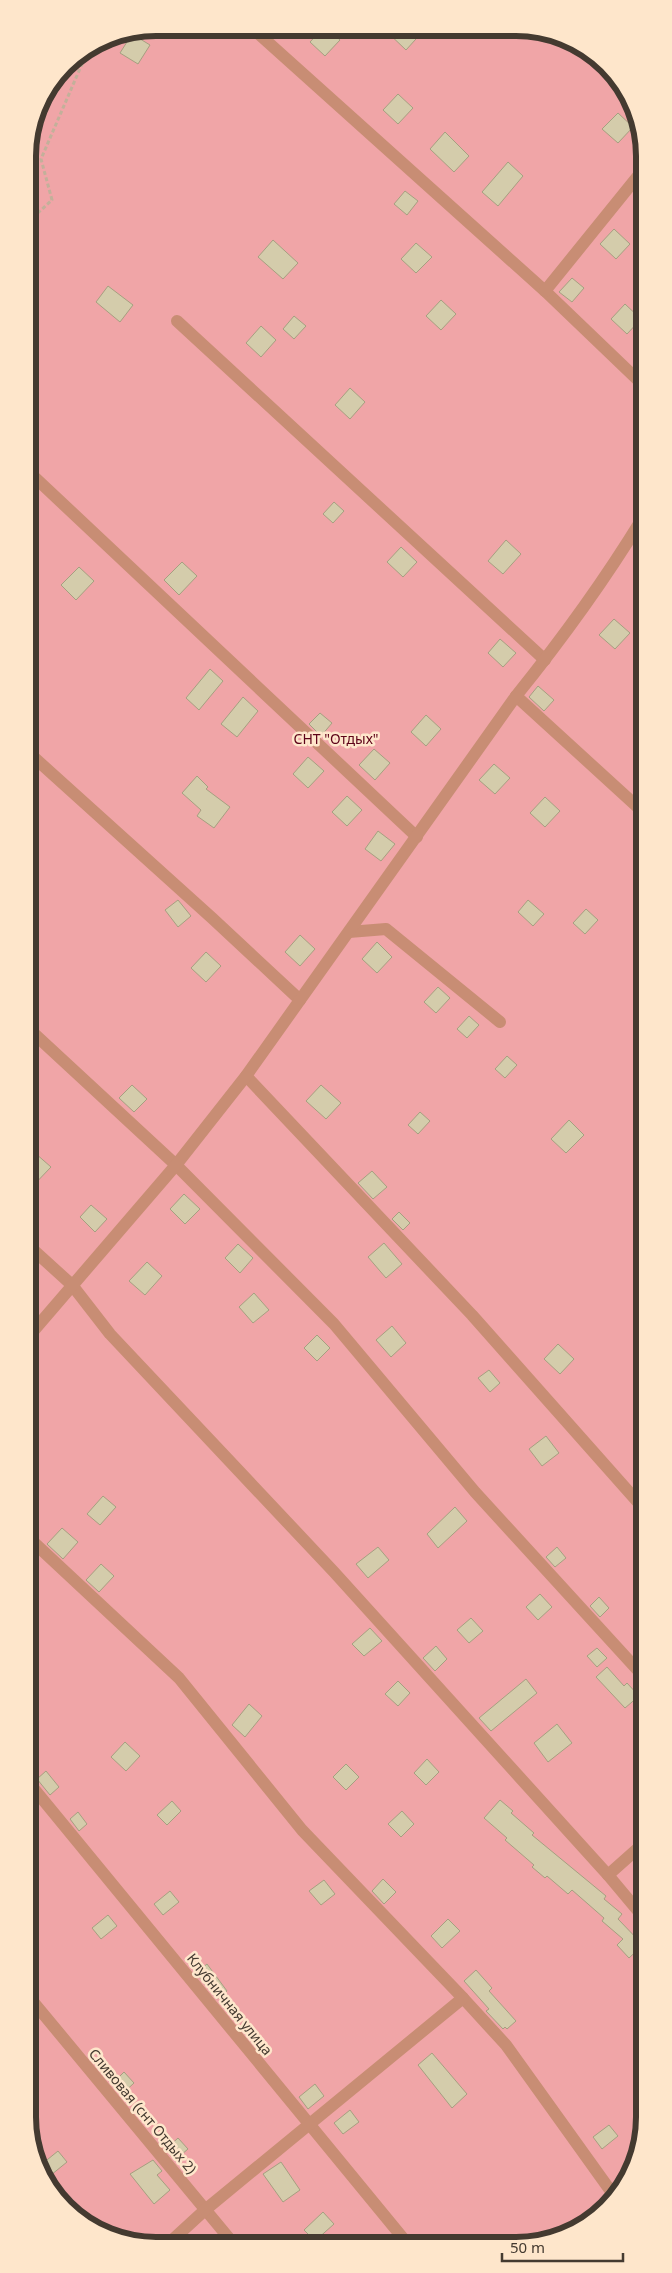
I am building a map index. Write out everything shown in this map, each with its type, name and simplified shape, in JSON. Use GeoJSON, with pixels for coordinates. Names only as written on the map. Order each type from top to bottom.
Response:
{"type":"FeatureCollection","features":[{"type":"Feature","properties":{"kind":"lane"},"geometry":{"type":"LineString","coordinates":[[261,36],[545,291],[636,378]]}},
{"type":"Feature","properties":{"kind":"lane"},"geometry":{"type":"LineString","coordinates":[[545,291],[636,178]]}},
{"type":"Feature","properties":{"kind":"lane"},"geometry":{"type":"LineString","coordinates":[[177,320],[545,660]]}},
{"type":"Feature","properties":{"kind":"lane"},"geometry":{"type":"LineString","coordinates":[[37,479],[417,837]]}},
{"type":"Feature","properties":{"kind":"lane"},"geometry":{"type":"LineString","coordinates":[[36,1327],[176,1164],[246,1076],[516,696],[606,578],[636,529]]}},
{"type":"Feature","properties":{"kind":"lane"},"geometry":{"type":"LineString","coordinates":[[516,696],[636,805]]}},
{"type":"Feature","properties":{"kind":"lane"},"geometry":{"type":"LineString","coordinates":[[37,760],[300,1000]]}},
{"type":"Feature","properties":{"kind":"lane"},"geometry":{"type":"LineString","coordinates":[[349,932],[386,929],[500,1022]]}},
{"type":"Feature","properties":{"kind":"lane"},"geometry":{"type":"LineString","coordinates":[[37,1036],[176,1164],[334,1324],[475,1492],[635,1667]]}},
{"type":"Feature","properties":{"kind":"lane"},"geometry":{"type":"LineString","coordinates":[[246,1076],[472,1315],[635,1499]]}},
{"type":"Feature","properties":{"kind":"lane"},"geometry":{"type":"LineString","coordinates":[[36,1253],[72,1285],[110,1334],[334,1572],[635,1907]]}},
{"type":"Feature","properties":{"kind":"lane"},"geometry":{"type":"LineString","coordinates":[[36,1545],[179,1678],[302,1830],[506,2045],[610,2190]]}},
{"type":"Feature","properties":{"kind":"lane","name":"Клубничная улица"},"geometry":{"type":"LineString","coordinates":[[36,1792],[403,2237]]}},
{"type":"Feature","properties":{"kind":"lane"},"geometry":{"type":"LineString","coordinates":[[608,1875],[635,1851]]}},
{"type":"Feature","properties":{"kind":"lane"},"geometry":{"type":"LineString","coordinates":[[176,2237],[205,2210],[310,2126],[463,1998]]}},
{"type":"Feature","properties":{"kind":"lane","name":"Сливовая (снт Отдых 2)"},"geometry":{"type":"LineString","coordinates":[[36,2005],[228,2237]]}},
{"type":"Feature","properties":{"kind":"path"},"geometry":{"type":"LineString","coordinates":[[37,214],[52,200],[41,159],[83,61]]}},
{"type":"Feature","properties":{"kind":"green space","name":"СНТ \"Отдых\""},"geometry":{"type":"Polygon","coordinates":[[[140,37],[532,37],[562,45],[576,52],[601,71],[620,96],[627,110],[635,140],[635,2125],[627,2163],[620,2177],[606,2196],[576,2221],[562,2228],[532,2236],[140,2236],[110,2228],[96,2221],[71,2202],[52,2177],[45,2163],[37,2133],[37,148],[40,125],[45,110],[56,90],[71,71],[96,52],[110,45],[140,37]]]}},
{"type":"Feature","properties":{"kind":"building"},"geometry":{"type":"Polygon","coordinates":[[[316,36],[336,36],[340,40],[325,56],[310,42],[316,36]]]}},
{"type":"Feature","properties":{"kind":"building"},"geometry":{"type":"Polygon","coordinates":[[[391,36],[419,36],[406,50],[391,36]]]}},
{"type":"Feature","properties":{"kind":"building"},"geometry":{"type":"Polygon","coordinates":[[[138,38],[150,45],[138,64],[120,53],[128,40],[138,38]]]}},
{"type":"Feature","properties":{"kind":"building"},"geometry":{"type":"Polygon","coordinates":[[[398,94],[413,108],[398,124],[383,110],[398,94]]]}},
{"type":"Feature","properties":{"kind":"building"},"geometry":{"type":"Polygon","coordinates":[[[618,113],[631,125],[632,128],[618,143],[602,129],[618,113]]]}},
{"type":"Feature","properties":{"kind":"building"},"geometry":{"type":"Polygon","coordinates":[[[445,132],[469,156],[454,172],[430,149],[445,132]]]}},
{"type":"Feature","properties":{"kind":"building"},"geometry":{"type":"Polygon","coordinates":[[[508,162],[523,176],[498,206],[482,192],[508,162]]]}},
{"type":"Feature","properties":{"kind":"building"},"geometry":{"type":"Polygon","coordinates":[[[405,191],[418,201],[407,215],[394,204],[405,191]]]}},
{"type":"Feature","properties":{"kind":"building"},"geometry":{"type":"Polygon","coordinates":[[[614,229],[630,244],[616,259],[600,244],[614,229]]]}},
{"type":"Feature","properties":{"kind":"building"},"geometry":{"type":"Polygon","coordinates":[[[273,240],[298,263],[283,279],[258,257],[273,240]]]}},
{"type":"Feature","properties":{"kind":"building"},"geometry":{"type":"Polygon","coordinates":[[[416,243],[432,257],[416,273],[401,259],[416,243]]]}},
{"type":"Feature","properties":{"kind":"building"},"geometry":{"type":"Polygon","coordinates":[[[572,278],[584,288],[572,302],[559,292],[572,278]]]}},
{"type":"Feature","properties":{"kind":"building"},"geometry":{"type":"Polygon","coordinates":[[[108,286],[133,305],[120,322],[96,302],[108,286]]]}},
{"type":"Feature","properties":{"kind":"building"},"geometry":{"type":"Polygon","coordinates":[[[441,300],[456,314],[441,330],[426,316],[441,300]]]}},
{"type":"Feature","properties":{"kind":"building"},"geometry":{"type":"Polygon","coordinates":[[[625,304],[636,314],[636,324],[627,334],[611,319],[625,304]]]}},
{"type":"Feature","properties":{"kind":"building"},"geometry":{"type":"Polygon","coordinates":[[[294,316],[306,326],[294,339],[283,329],[294,316]]]}},
{"type":"Feature","properties":{"kind":"building"},"geometry":{"type":"Polygon","coordinates":[[[261,326],[276,340],[261,357],[246,343],[261,326]]]}},
{"type":"Feature","properties":{"kind":"building"},"geometry":{"type":"Polygon","coordinates":[[[350,388],[365,402],[350,419],[335,405],[350,388]]]}},
{"type":"Feature","properties":{"kind":"building"},"geometry":{"type":"Polygon","coordinates":[[[334,502],[344,511],[333,523],[323,514],[334,502]]]}},
{"type":"Feature","properties":{"kind":"building"},"geometry":{"type":"Polygon","coordinates":[[[506,540],[521,554],[503,574],[488,561],[506,540]]]}},
{"type":"Feature","properties":{"kind":"building"},"geometry":{"type":"Polygon","coordinates":[[[401,547],[417,562],[403,577],[387,562],[401,547]]]}},
{"type":"Feature","properties":{"kind":"building"},"geometry":{"type":"Polygon","coordinates":[[[182,562],[197,576],[179,595],[164,580],[182,562]]]}},
{"type":"Feature","properties":{"kind":"building"},"geometry":{"type":"Polygon","coordinates":[[[79,567],[94,581],[76,600],[61,585],[79,567]]]}},
{"type":"Feature","properties":{"kind":"building"},"geometry":{"type":"Polygon","coordinates":[[[614,619],[630,633],[615,649],[599,635],[614,619]]]}},
{"type":"Feature","properties":{"kind":"building"},"geometry":{"type":"Polygon","coordinates":[[[500,639],[516,653],[503,667],[488,653],[500,639]]]}},
{"type":"Feature","properties":{"kind":"building"},"geometry":{"type":"Polygon","coordinates":[[[210,669],[223,681],[199,710],[186,698],[210,669]]]}},
{"type":"Feature","properties":{"kind":"building"},"geometry":{"type":"Polygon","coordinates":[[[538,686],[554,700],[544,711],[529,697],[538,686]]]}},
{"type":"Feature","properties":{"kind":"building"},"geometry":{"type":"Polygon","coordinates":[[[243,697],[258,711],[237,737],[221,724],[243,697]]]}},
{"type":"Feature","properties":{"kind":"building"},"geometry":{"type":"Polygon","coordinates":[[[320,713],[332,723],[321,736],[309,724],[320,713]]]}},
{"type":"Feature","properties":{"kind":"building"},"geometry":{"type":"Polygon","coordinates":[[[426,715],[441,729],[426,746],[411,732],[426,715]]]}},
{"type":"Feature","properties":{"kind":"building"},"geometry":{"type":"Polygon","coordinates":[[[374,749],[390,763],[375,780],[359,765],[374,749]]]}},
{"type":"Feature","properties":{"kind":"building"},"geometry":{"type":"Polygon","coordinates":[[[308,757],[324,771],[308,788],[293,774],[308,757]]]}},
{"type":"Feature","properties":{"kind":"building"},"geometry":{"type":"Polygon","coordinates":[[[494,764],[510,778],[495,794],[479,780],[494,764]]]}},
{"type":"Feature","properties":{"kind":"building"},"geometry":{"type":"Polygon","coordinates":[[[197,776],[208,787],[206,789],[230,807],[214,828],[197,816],[201,810],[182,793],[197,776]]]}},
{"type":"Feature","properties":{"kind":"building"},"geometry":{"type":"Polygon","coordinates":[[[347,796],[362,810],[347,826],[332,812],[347,796]]]}},
{"type":"Feature","properties":{"kind":"building"},"geometry":{"type":"Polygon","coordinates":[[[545,797],[560,811],[545,827],[530,813],[545,797]]]}},
{"type":"Feature","properties":{"kind":"building"},"geometry":{"type":"Polygon","coordinates":[[[378,831],[395,844],[381,861],[365,849],[378,831]]]}},
{"type":"Feature","properties":{"kind":"building"},"geometry":{"type":"Polygon","coordinates":[[[178,900],[191,916],[178,927],[165,910],[178,900]]]}},
{"type":"Feature","properties":{"kind":"building"},"geometry":{"type":"Polygon","coordinates":[[[528,900],[544,914],[533,926],[518,912],[528,900]]]}},
{"type":"Feature","properties":{"kind":"building"},"geometry":{"type":"Polygon","coordinates":[[[586,909],[598,920],[585,934],[573,923],[586,909]]]}},
{"type":"Feature","properties":{"kind":"building"},"geometry":{"type":"Polygon","coordinates":[[[300,935],[315,949],[300,966],[285,952],[300,935]]]}},
{"type":"Feature","properties":{"kind":"building"},"geometry":{"type":"Polygon","coordinates":[[[377,942],[392,957],[377,973],[362,959],[377,942]]]}},
{"type":"Feature","properties":{"kind":"building"},"geometry":{"type":"Polygon","coordinates":[[[206,952],[221,966],[206,982],[191,968],[206,952]]]}},
{"type":"Feature","properties":{"kind":"building"},"geometry":{"type":"Polygon","coordinates":[[[438,987],[450,998],[436,1013],[424,1002],[438,987]]]}},
{"type":"Feature","properties":{"kind":"building"},"geometry":{"type":"Polygon","coordinates":[[[469,1016],[479,1025],[467,1038],[457,1029],[469,1016]]]}},
{"type":"Feature","properties":{"kind":"building"},"geometry":{"type":"Polygon","coordinates":[[[507,1056],[517,1065],[505,1078],[495,1069],[507,1056]]]}},
{"type":"Feature","properties":{"kind":"building"},"geometry":{"type":"Polygon","coordinates":[[[132,1085],[147,1099],[134,1112],[119,1098],[132,1085]]]}},
{"type":"Feature","properties":{"kind":"building"},"geometry":{"type":"Polygon","coordinates":[[[321,1085],[341,1103],[326,1119],[306,1101],[321,1085]]]}},
{"type":"Feature","properties":{"kind":"building"},"geometry":{"type":"Polygon","coordinates":[[[420,1112],[430,1121],[418,1134],[408,1125],[420,1112]]]}},
{"type":"Feature","properties":{"kind":"building"},"geometry":{"type":"Polygon","coordinates":[[[569,1120],[584,1135],[566,1153],[551,1139],[569,1120]]]}},
{"type":"Feature","properties":{"kind":"building"},"geometry":{"type":"Polygon","coordinates":[[[36,1154],[51,1167],[36,1182],[36,1154]]]}},
{"type":"Feature","properties":{"kind":"building"},"geometry":{"type":"Polygon","coordinates":[[[372,1171],[387,1187],[373,1199],[358,1183],[372,1171]]]}},
{"type":"Feature","properties":{"kind":"building"},"geometry":{"type":"Polygon","coordinates":[[[184,1194],[200,1209],[185,1224],[170,1209],[184,1194]]]}},
{"type":"Feature","properties":{"kind":"building"},"geometry":{"type":"Polygon","coordinates":[[[91,1205],[107,1219],[95,1232],[80,1217],[91,1205]]]}},
{"type":"Feature","properties":{"kind":"building"},"geometry":{"type":"Polygon","coordinates":[[[399,1212],[410,1223],[403,1230],[392,1219],[399,1212]]]}},
{"type":"Feature","properties":{"kind":"building"},"geometry":{"type":"Polygon","coordinates":[[[384,1243],[402,1264],[386,1278],[368,1257],[384,1243]]]}},
{"type":"Feature","properties":{"kind":"building"},"geometry":{"type":"Polygon","coordinates":[[[238,1244],[253,1258],[240,1273],[225,1258],[238,1244]]]}},
{"type":"Feature","properties":{"kind":"building"},"geometry":{"type":"Polygon","coordinates":[[[147,1262],[162,1276],[145,1295],[129,1281],[147,1262]]]}},
{"type":"Feature","properties":{"kind":"building"},"geometry":{"type":"Polygon","coordinates":[[[254,1293],[269,1310],[253,1323],[239,1307],[254,1293]]]}},
{"type":"Feature","properties":{"kind":"building"},"geometry":{"type":"Polygon","coordinates":[[[392,1326],[406,1343],[391,1357],[376,1340],[392,1326]]]}},
{"type":"Feature","properties":{"kind":"building"},"geometry":{"type":"Polygon","coordinates":[[[317,1335],[330,1348],[317,1361],[304,1348],[317,1335]]]}},
{"type":"Feature","properties":{"kind":"building"},"geometry":{"type":"Polygon","coordinates":[[[558,1344],[574,1359],[560,1374],[544,1359],[558,1344]]]}},
{"type":"Feature","properties":{"kind":"building"},"geometry":{"type":"Polygon","coordinates":[[[489,1370],[500,1383],[490,1392],[478,1378],[489,1370]]]}},
{"type":"Feature","properties":{"kind":"building"},"geometry":{"type":"Polygon","coordinates":[[[546,1436],[559,1453],[542,1466],[529,1449],[546,1436]]]}},
{"type":"Feature","properties":{"kind":"building"},"geometry":{"type":"Polygon","coordinates":[[[103,1496],[116,1507],[100,1525],[87,1514],[103,1496]]]}},
{"type":"Feature","properties":{"kind":"building"},"geometry":{"type":"Polygon","coordinates":[[[455,1507],[467,1521],[438,1548],[427,1534],[455,1507]]]}},
{"type":"Feature","properties":{"kind":"building"},"geometry":{"type":"Polygon","coordinates":[[[62,1528],[78,1542],[63,1559],[47,1544],[62,1528]]]}},
{"type":"Feature","properties":{"kind":"building"},"geometry":{"type":"Polygon","coordinates":[[[378,1547],[389,1560],[368,1578],[356,1564],[378,1547]]]}},
{"type":"Feature","properties":{"kind":"building"},"geometry":{"type":"Polygon","coordinates":[[[557,1547],[566,1558],[555,1567],[546,1557],[557,1547]]]}},
{"type":"Feature","properties":{"kind":"building"},"geometry":{"type":"Polygon","coordinates":[[[101,1564],[114,1576],[99,1592],[86,1580],[101,1564]]]}},
{"type":"Feature","properties":{"kind":"building"},"geometry":{"type":"Polygon","coordinates":[[[540,1594],[552,1607],[538,1620],[526,1607],[540,1594]]]}},
{"type":"Feature","properties":{"kind":"building"},"geometry":{"type":"Polygon","coordinates":[[[599,1597],[609,1608],[600,1617],[590,1606],[599,1597]]]}},
{"type":"Feature","properties":{"kind":"building"},"geometry":{"type":"Polygon","coordinates":[[[471,1618],[483,1631],[469,1643],[457,1630],[471,1618]]]}},
{"type":"Feature","properties":{"kind":"building"},"geometry":{"type":"Polygon","coordinates":[[[370,1628],[382,1641],[364,1656],[352,1644],[370,1628]]]}},
{"type":"Feature","properties":{"kind":"building"},"geometry":{"type":"Polygon","coordinates":[[[436,1646],[447,1659],[435,1671],[423,1658],[436,1646]]]}},
{"type":"Feature","properties":{"kind":"building"},"geometry":{"type":"Polygon","coordinates":[[[597,1648],[607,1658],[597,1667],[587,1656],[597,1648]]]}},
{"type":"Feature","properties":{"kind":"building"},"geometry":{"type":"Polygon","coordinates":[[[607,1667],[624,1686],[627,1683],[635,1692],[635,1699],[625,1708],[596,1677],[607,1667]]]}},
{"type":"Feature","properties":{"kind":"building"},"geometry":{"type":"Polygon","coordinates":[[[526,1679],[537,1693],[491,1731],[479,1718],[526,1679]]]}},
{"type":"Feature","properties":{"kind":"building"},"geometry":{"type":"Polygon","coordinates":[[[398,1681],[410,1693],[398,1706],[385,1694],[398,1681]]]}},
{"type":"Feature","properties":{"kind":"building"},"geometry":{"type":"Polygon","coordinates":[[[249,1704],[262,1716],[245,1737],[232,1725],[249,1704]]]}},
{"type":"Feature","properties":{"kind":"building"},"geometry":{"type":"Polygon","coordinates":[[[557,1724],[572,1743],[548,1762],[534,1743],[557,1724]]]}},
{"type":"Feature","properties":{"kind":"building"},"geometry":{"type":"Polygon","coordinates":[[[125,1742],[140,1756],[126,1771],[111,1757],[125,1742]]]}},
{"type":"Feature","properties":{"kind":"building"},"geometry":{"type":"Polygon","coordinates":[[[427,1759],[439,1772],[426,1785],[414,1773],[427,1759]]]}},
{"type":"Feature","properties":{"kind":"building"},"geometry":{"type":"Polygon","coordinates":[[[346,1764],[359,1777],[346,1790],[333,1777],[346,1764]]]}},
{"type":"Feature","properties":{"kind":"building"},"geometry":{"type":"Polygon","coordinates":[[[46,1771],[59,1787],[50,1795],[37,1779],[46,1771]]]}},
{"type":"Feature","properties":{"kind":"building"},"geometry":{"type":"Polygon","coordinates":[[[500,1800],[513,1811],[511,1813],[534,1833],[532,1835],[606,1896],[604,1899],[622,1914],[618,1919],[635,1937],[635,1952],[629,1958],[617,1945],[623,1939],[602,1921],[604,1918],[572,1890],[568,1894],[547,1876],[545,1878],[532,1867],[534,1865],[505,1840],[507,1838],[484,1818],[500,1800]]]}},
{"type":"Feature","properties":{"kind":"building"},"geometry":{"type":"Polygon","coordinates":[[[172,1801],[181,1811],[167,1825],[157,1815],[172,1801]]]}},
{"type":"Feature","properties":{"kind":"building"},"geometry":{"type":"Polygon","coordinates":[[[402,1811],[414,1824],[401,1837],[388,1824],[402,1811]]]}},
{"type":"Feature","properties":{"kind":"building"},"geometry":{"type":"Polygon","coordinates":[[[78,1812],[87,1824],[79,1831],[70,1819],[78,1812]]]}},
{"type":"Feature","properties":{"kind":"building"},"geometry":{"type":"Polygon","coordinates":[[[383,1879],[396,1892],[384,1904],[372,1891],[383,1879]]]}},
{"type":"Feature","properties":{"kind":"building"},"geometry":{"type":"Polygon","coordinates":[[[324,1880],[335,1894],[321,1905],[309,1891],[324,1880]]]}},
{"type":"Feature","properties":{"kind":"building"},"geometry":{"type":"Polygon","coordinates":[[[170,1891],[179,1902],[163,1915],[154,1904],[170,1891]]]}},
{"type":"Feature","properties":{"kind":"building"},"geometry":{"type":"Polygon","coordinates":[[[108,1915],[117,1926],[101,1939],[92,1928],[108,1915]]]}},
{"type":"Feature","properties":{"kind":"building"},"geometry":{"type":"Polygon","coordinates":[[[448,1919],[460,1931],[442,1948],[431,1936],[448,1919]]]}},
{"type":"Feature","properties":{"kind":"building"},"geometry":{"type":"Polygon","coordinates":[[[207,1964],[227,1991],[217,1999],[196,1973],[207,1964]]]}},
{"type":"Feature","properties":{"kind":"building"},"geometry":{"type":"Polygon","coordinates":[[[476,1970],[492,1988],[489,1991],[516,2021],[507,2029],[505,2027],[503,2029],[486,2011],[489,2009],[464,1981],[476,1970]]]}},
{"type":"Feature","properties":{"kind":"building"},"geometry":{"type":"Polygon","coordinates":[[[432,2053],[467,2094],[452,2108],[418,2065],[432,2053]]]}},
{"type":"Feature","properties":{"kind":"building"},"geometry":{"type":"Polygon","coordinates":[[[124,2072],[134,2083],[121,2095],[112,2084],[124,2072]]]}},
{"type":"Feature","properties":{"kind":"building"},"geometry":{"type":"Polygon","coordinates":[[[315,2084],[324,2096],[308,2109],[299,2097],[315,2084]]]}},
{"type":"Feature","properties":{"kind":"building"},"geometry":{"type":"Polygon","coordinates":[[[350,2110],[359,2122],[343,2134],[334,2123],[350,2110]]]}},
{"type":"Feature","properties":{"kind":"building"},"geometry":{"type":"Polygon","coordinates":[[[609,2125],[618,2136],[602,2149],[593,2137],[609,2125]]]}},
{"type":"Feature","properties":{"kind":"building"},"geometry":{"type":"Polygon","coordinates":[[[178,2138],[188,2149],[175,2160],[166,2149],[178,2138]]]}},
{"type":"Feature","properties":{"kind":"building"},"geometry":{"type":"Polygon","coordinates":[[[58,2151],[67,2162],[51,2175],[45,2162],[58,2151]]]}},
{"type":"Feature","properties":{"kind":"building"},"geometry":{"type":"Polygon","coordinates":[[[153,2160],[162,2171],[157,2175],[170,2190],[154,2204],[130,2174],[153,2160]]]}},
{"type":"Feature","properties":{"kind":"building"},"geometry":{"type":"Polygon","coordinates":[[[281,2162],[300,2190],[283,2202],[263,2174],[281,2162]]]}},
{"type":"Feature","properties":{"kind":"building"},"geometry":{"type":"Polygon","coordinates":[[[323,2212],[334,2224],[319,2237],[311,2237],[304,2230],[323,2212]]]}}]}
